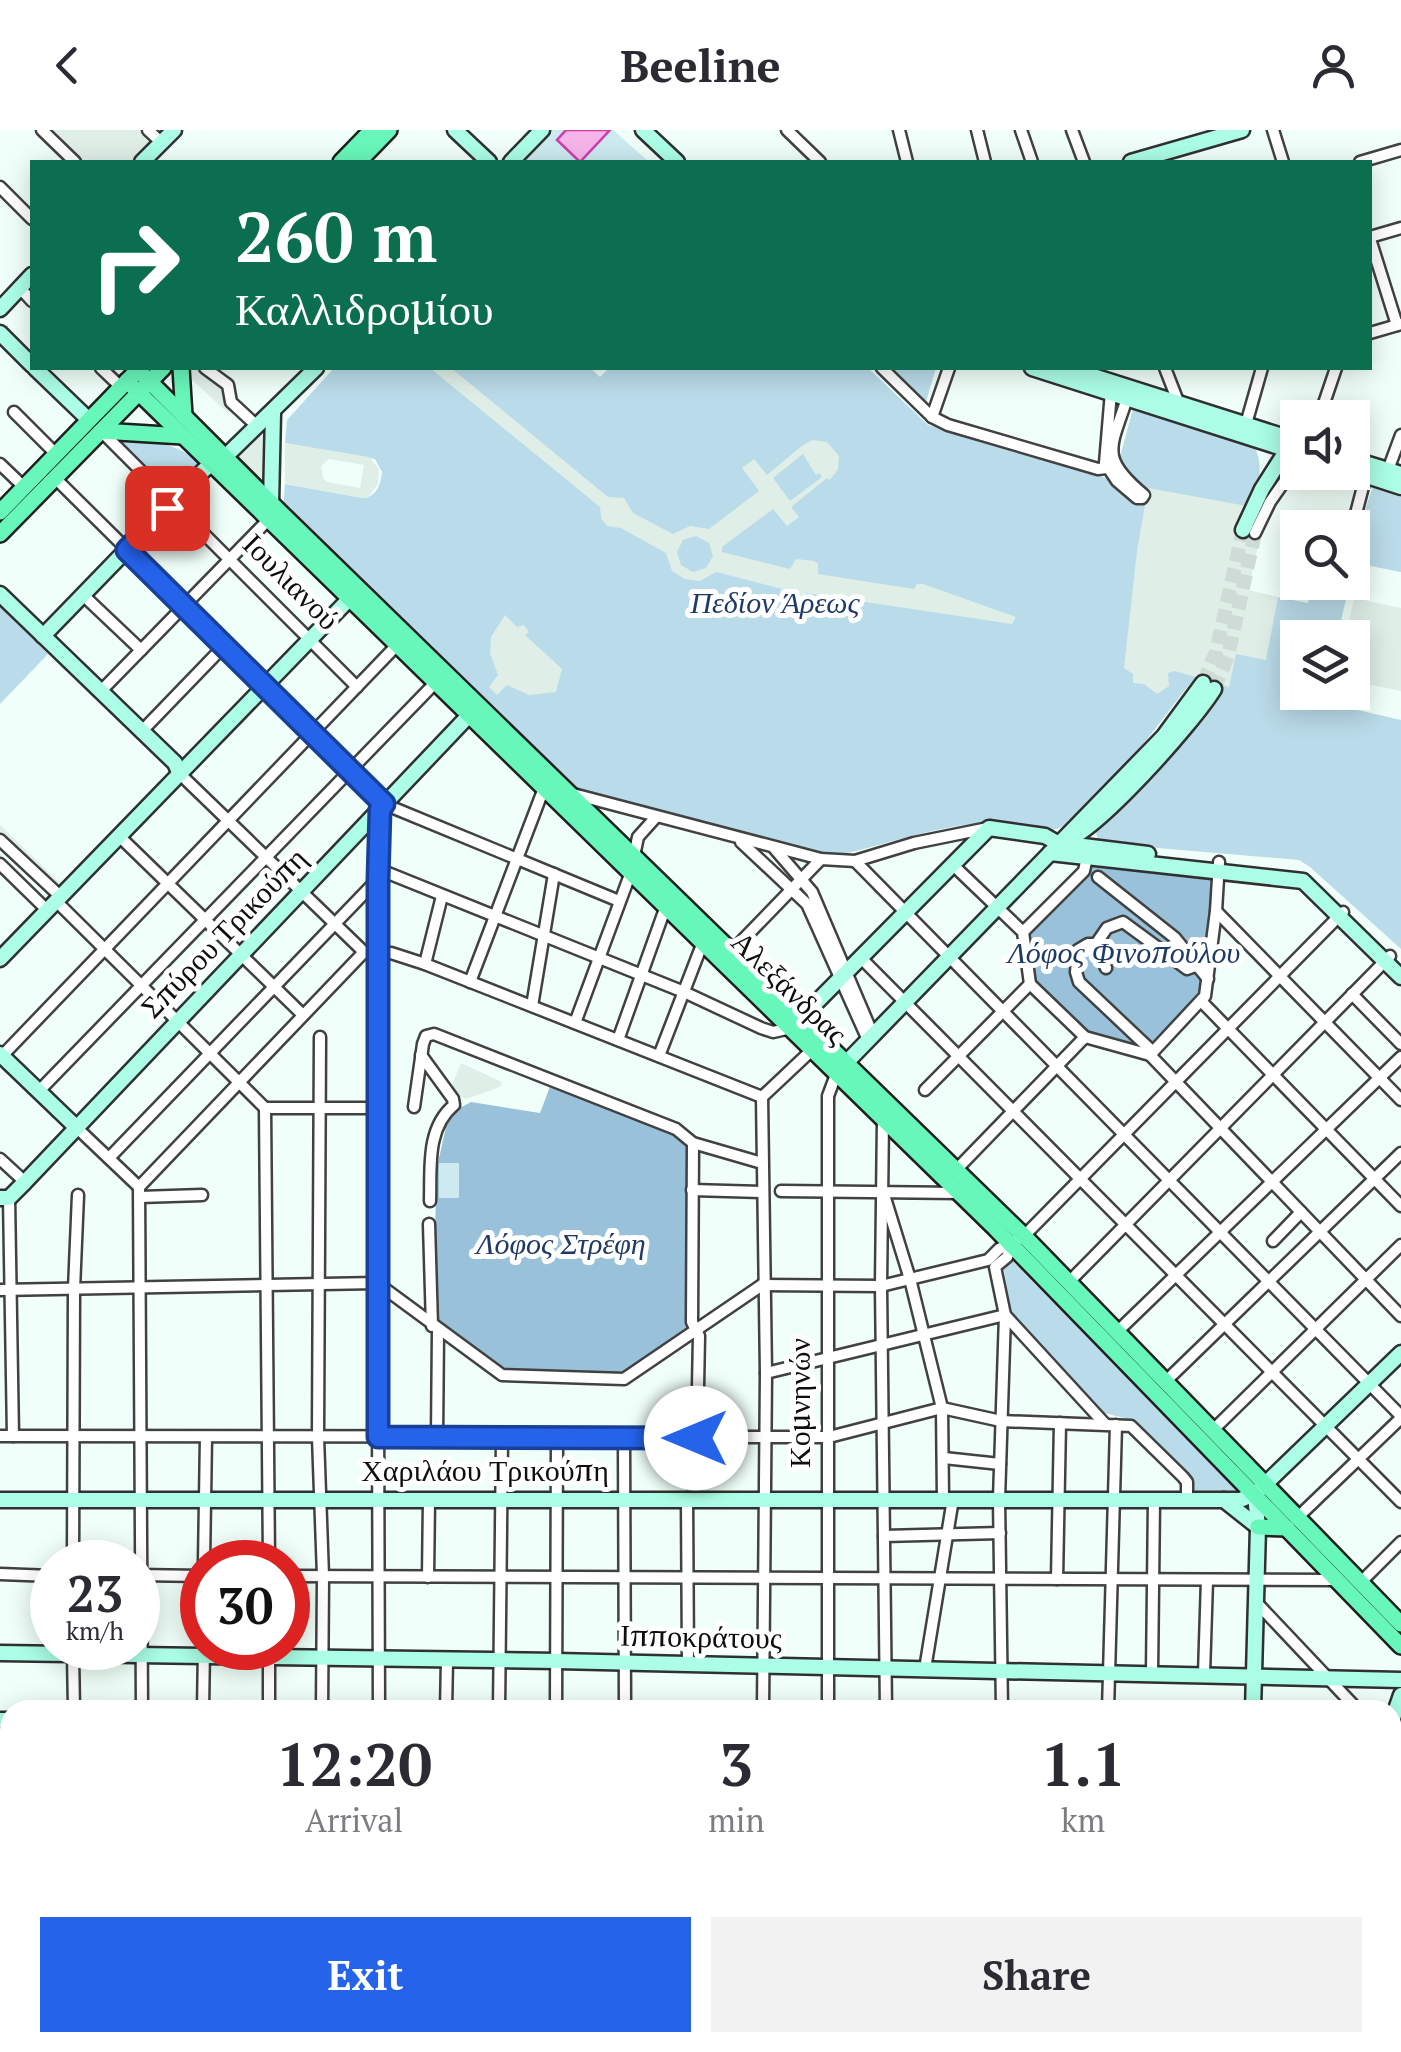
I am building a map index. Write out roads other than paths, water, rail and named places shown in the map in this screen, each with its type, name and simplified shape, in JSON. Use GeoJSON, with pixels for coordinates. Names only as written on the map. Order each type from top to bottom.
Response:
{"type":"FeatureCollection","features":[{"type":"Feature","properties":{"kind":"main road"},"geometry":{"type":"LineString","coordinates":[[343,160],[372,130]]}},
{"type":"Feature","properties":{"kind":"main road"},"geometry":{"type":"LineString","coordinates":[[360,160],[390,130]]}},
{"type":"Feature","properties":{"kind":"main road"},"geometry":{"type":"LineString","coordinates":[[181,370],[184,416]]}},
{"type":"Feature","properties":{"kind":"main road"},"geometry":{"type":"LineString","coordinates":[[0,534],[55,478],[136,380]]}},
{"type":"Feature","properties":{"kind":"main road","name":"Αλεξάνδρας"},"geometry":{"type":"LineString","coordinates":[[136,380],[184,416],[218,460],[270,511],[474,710],[570,793],[666,906],[703,942],[956,1169],[1018,1240],[1292,1523],[1338,1580],[1401,1646]]}},
{"type":"Feature","properties":{"kind":"main road","name":"Αλεξάνδρας"},"geometry":{"type":"LineString","coordinates":[[136,380],[184,436],[218,460]]}},
{"type":"Feature","properties":{"kind":"main road"},"geometry":{"type":"LineString","coordinates":[[0,512],[56,454],[95,426],[184,436]]}},
{"type":"Feature","properties":{"kind":"main road","name":"Αλεξάνδρας"},"geometry":{"type":"LineString","coordinates":[[355,594],[398,645],[436,682],[474,710],[544,788],[633,864],[662,883],[732,951],[802,1033],[842,1067],[854,1089],[959,1193],[1069,1282],[1213,1430],[1260,1489]]}},
{"type":"Feature","properties":{"kind":"main road"},"geometry":{"type":"LineString","coordinates":[[1258,1527],[1292,1523]]}},
{"type":"Feature","properties":{"kind":"main road","name":"Αλεξάνδρας"},"geometry":{"type":"LineString","coordinates":[[1292,1523],[1401,1624]]}},
{"type":"Feature","properties":{"kind":"street"},"geometry":{"type":"LineString","coordinates":[[42,130],[74,160]]}},
{"type":"Feature","properties":{"kind":"street"},"geometry":{"type":"LineString","coordinates":[[148,130],[162,143]]}},
{"type":"Feature","properties":{"kind":"street"},"geometry":{"type":"LineString","coordinates":[[144,160],[174,130]]}},
{"type":"Feature","properties":{"kind":"street"},"geometry":{"type":"LineString","coordinates":[[455,130],[487,160]]}},
{"type":"Feature","properties":{"kind":"street"},"geometry":{"type":"LineString","coordinates":[[513,160],[542,130]]}},
{"type":"Feature","properties":{"kind":"street"},"geometry":{"type":"LineString","coordinates":[[632,130],[664,160]]}},
{"type":"Feature","properties":{"kind":"street"},"geometry":{"type":"LineString","coordinates":[[643,130],[675,160]]}},
{"type":"Feature","properties":{"kind":"street"},"geometry":{"type":"LineString","coordinates":[[787,130],[818,160]]}},
{"type":"Feature","properties":{"kind":"street"},"geometry":{"type":"LineString","coordinates":[[899,130],[906,160]]}},
{"type":"Feature","properties":{"kind":"street"},"geometry":{"type":"LineString","coordinates":[[977,130],[984,160]]}},
{"type":"Feature","properties":{"kind":"street"},"geometry":{"type":"LineString","coordinates":[[1020,130],[1031,160]]}},
{"type":"Feature","properties":{"kind":"street"},"geometry":{"type":"LineString","coordinates":[[1072,130],[1083,160]]}},
{"type":"Feature","properties":{"kind":"street"},"geometry":{"type":"LineString","coordinates":[[1184,130],[1190,146]]}},
{"type":"Feature","properties":{"kind":"street"},"geometry":{"type":"LineString","coordinates":[[1138,160],[1224,132],[1242,130]]}},
{"type":"Feature","properties":{"kind":"street"},"geometry":{"type":"LineString","coordinates":[[1272,130],[1282,160]]}},
{"type":"Feature","properties":{"kind":"street"},"geometry":{"type":"LineString","coordinates":[[1367,160],[1401,150]]}},
{"type":"Feature","properties":{"kind":"street"},"geometry":{"type":"LineString","coordinates":[[0,187],[30,217]]}},
{"type":"Feature","properties":{"kind":"street"},"geometry":{"type":"LineString","coordinates":[[1372,237],[1401,229]]}},
{"type":"Feature","properties":{"kind":"street"},"geometry":{"type":"LineString","coordinates":[[1372,244],[1399,325],[1372,332]]}},
{"type":"Feature","properties":{"kind":"street"},"geometry":{"type":"LineString","coordinates":[[0,309],[30,278]]}},
{"type":"Feature","properties":{"kind":"street"},"geometry":{"type":"LineString","coordinates":[[20,288],[30,299]]}},
{"type":"Feature","properties":{"kind":"street","name":"Ιουλιανού"},"geometry":{"type":"LineString","coordinates":[[0,333],[30,362]]}},
{"type":"Feature","properties":{"kind":"street","name":"Ιουλιανού"},"geometry":{"type":"LineString","coordinates":[[38,370],[357,686]]}},
{"type":"Feature","properties":{"kind":"street"},"geometry":{"type":"LineString","coordinates":[[107,370],[136,380]]}},
{"type":"Feature","properties":{"kind":"street"},"geometry":{"type":"LineString","coordinates":[[208,370],[228,385],[231,402],[258,427]]}},
{"type":"Feature","properties":{"kind":"street"},"geometry":{"type":"LineString","coordinates":[[44,636],[172,502],[258,427],[314,370]]}},
{"type":"Feature","properties":{"kind":"street"},"geometry":{"type":"LineString","coordinates":[[884,370],[932,418],[948,426],[1080,464],[1111,468]]}},
{"type":"Feature","properties":{"kind":"street"},"geometry":{"type":"LineString","coordinates":[[932,418],[948,370]]}},
{"type":"Feature","properties":{"kind":"street"},"geometry":{"type":"LineString","coordinates":[[1039,370],[1111,392],[1178,403],[1246,424],[1280,441]]}},
{"type":"Feature","properties":{"kind":"street"},"geometry":{"type":"LineString","coordinates":[[1073,370],[1186,417],[1280,445]]}},
{"type":"Feature","properties":{"kind":"street"},"geometry":{"type":"LineString","coordinates":[[1166,370],[1186,417]]}},
{"type":"Feature","properties":{"kind":"street"},"geometry":{"type":"LineString","coordinates":[[1246,424],[1261,370]]}},
{"type":"Feature","properties":{"kind":"street"},"geometry":{"type":"LineString","coordinates":[[1324,400],[1335,370]]}},
{"type":"Feature","properties":{"kind":"street"},"geometry":{"type":"LineString","coordinates":[[1111,392],[1104,454],[1111,468]]}},
{"type":"Feature","properties":{"kind":"street"},"geometry":{"type":"LineString","coordinates":[[1111,468],[1112,445],[1128,392]]}},
{"type":"Feature","properties":{"kind":"street"},"geometry":{"type":"LineString","coordinates":[[14,412],[56,454]]}},
{"type":"Feature","properties":{"kind":"street"},"geometry":{"type":"LineString","coordinates":[[101,691],[230,560],[270,511],[273,413]]}},
{"type":"Feature","properties":{"kind":"street"},"geometry":{"type":"LineString","coordinates":[[1370,464],[1395,472],[1401,435]]}},
{"type":"Feature","properties":{"kind":"street"},"geometry":{"type":"LineString","coordinates":[[1249,532],[1268,479],[1267,456],[1255,438]]}},
{"type":"Feature","properties":{"kind":"street"},"geometry":{"type":"LineString","coordinates":[[0,464],[24,487]]}},
{"type":"Feature","properties":{"kind":"street"},"geometry":{"type":"LineString","coordinates":[[1268,479],[1280,466]]}},
{"type":"Feature","properties":{"kind":"street"},"geometry":{"type":"LineString","coordinates":[[1370,476],[1401,487]]}},
{"type":"Feature","properties":{"kind":"street"},"geometry":{"type":"LineString","coordinates":[[55,478],[350,770],[382,807],[620,900]]}},
{"type":"Feature","properties":{"kind":"street"},"geometry":{"type":"LineString","coordinates":[[1249,532],[1280,481]]}},
{"type":"Feature","properties":{"kind":"street"},"geometry":{"type":"LineString","coordinates":[[0,594],[364,952]]}},
{"type":"Feature","properties":{"kind":"street"},"geometry":{"type":"LineString","coordinates":[[0,958],[355,594]]}},
{"type":"Feature","properties":{"kind":"street"},"geometry":{"type":"LineString","coordinates":[[83,595],[141,650]]}},
{"type":"Feature","properties":{"kind":"street"},"geometry":{"type":"LineString","coordinates":[[139,1540],[140,1192],[1,1056],[398,645]]}},
{"type":"Feature","properties":{"kind":"street"},"geometry":{"type":"LineString","coordinates":[[142,731],[224,646]]}},
{"type":"Feature","properties":{"kind":"street"},"geometry":{"type":"LineString","coordinates":[[39,1091],[436,682]]}},
{"type":"Feature","properties":{"kind":"street"},"geometry":{"type":"LineString","coordinates":[[842,1067],[1208,686],[1171,743],[1091,826],[1055,848]]}},
{"type":"Feature","properties":{"kind":"street","name":"Σπύρου Τρικούπη"},"geometry":{"type":"LineString","coordinates":[[4,1198],[25,1182],[474,710]]}},
{"type":"Feature","properties":{"kind":"street"},"geometry":{"type":"LineString","coordinates":[[470,982],[544,788]]}},
{"type":"Feature","properties":{"kind":"street"},"geometry":{"type":"LineString","coordinates":[[570,793],[821,859],[855,861],[914,843],[989,828],[1045,836],[1055,848],[1086,853],[1305,874],[1392,961],[1401,977]]}},
{"type":"Feature","properties":{"kind":"street"},"geometry":{"type":"LineString","coordinates":[[379,1700],[376,1108],[382,807]]}},
{"type":"Feature","properties":{"kind":"street"},"geometry":{"type":"LineString","coordinates":[[575,1023],[642,830],[656,818]]}},
{"type":"Feature","properties":{"kind":"street"},"geometry":{"type":"LineString","coordinates":[[1023,932],[1084,871],[1091,826]]}},
{"type":"Feature","properties":{"kind":"street"},"geometry":{"type":"LineString","coordinates":[[763,1700],[766,1373],[762,1097],[843,975],[989,828]]}},
{"type":"Feature","properties":{"kind":"street"},"geometry":{"type":"LineString","coordinates":[[119,836],[303,1016]]}},
{"type":"Feature","properties":{"kind":"street"},"geometry":{"type":"LineString","coordinates":[[736,839],[810,909],[871,1037]]}},
{"type":"Feature","properties":{"kind":"street"},"geometry":{"type":"LineString","coordinates":[[0,840],[55,902],[264,1108],[270,1540]]}},
{"type":"Feature","properties":{"kind":"street"},"geometry":{"type":"LineString","coordinates":[[774,848],[816,900],[843,975]]}},
{"type":"Feature","properties":{"kind":"street"},"geometry":{"type":"LineString","coordinates":[[1055,848],[1086,853]]}},
{"type":"Feature","properties":{"kind":"street"},"geometry":{"type":"LineString","coordinates":[[732,951],[821,859]]}},
{"type":"Feature","properties":{"kind":"street"},"geometry":{"type":"LineString","coordinates":[[855,861],[1401,1417],[1292,1523]]}},
{"type":"Feature","properties":{"kind":"street"},"geometry":{"type":"LineString","coordinates":[[0,864],[55,902]]}},
{"type":"Feature","properties":{"kind":"street"},"geometry":{"type":"LineString","coordinates":[[953,865],[1023,932],[1030,984],[1084,1037],[1152,1053]]}},
{"type":"Feature","properties":{"kind":"street"},"geometry":{"type":"LineString","coordinates":[[1152,1053],[1202,1002],[1208,980],[1218,867]]}},
{"type":"Feature","properties":{"kind":"street"},"geometry":{"type":"LineString","coordinates":[[378,874],[642,975],[761,1028],[802,1033]]}},
{"type":"Feature","properties":{"kind":"street"},"geometry":{"type":"LineString","coordinates":[[108,1158],[335,924],[378,874]]}},
{"type":"Feature","properties":{"kind":"street"},"geometry":{"type":"LineString","coordinates":[[532,1006],[554,874]]}},
{"type":"Feature","properties":{"kind":"street"},"geometry":{"type":"LineString","coordinates":[[1098,877],[1175,938],[1208,980]]}},
{"type":"Feature","properties":{"kind":"street"},"geometry":{"type":"LineString","coordinates":[[426,964],[442,896]]}},
{"type":"Feature","properties":{"kind":"street"},"geometry":{"type":"LineString","coordinates":[[618,1040],[666,906]]}},
{"type":"Feature","properties":{"kind":"street"},"geometry":{"type":"LineString","coordinates":[[1216,911],[1401,1100]]}},
{"type":"Feature","properties":{"kind":"street"},"geometry":{"type":"LineString","coordinates":[[1002,1700],[999,1499],[1006,1315],[992,1264],[999,1250],[1018,1240],[1081,1179],[1341,914]]}},
{"type":"Feature","properties":{"kind":"street"},"geometry":{"type":"LineString","coordinates":[[1096,944],[1106,928],[1123,922],[1187,969],[1198,964]]}},
{"type":"Feature","properties":{"kind":"street"},"geometry":{"type":"LineString","coordinates":[[659,1056],[703,942]]}},
{"type":"Feature","properties":{"kind":"street"},"geometry":{"type":"LineString","coordinates":[[1096,944],[1106,968]]}},
{"type":"Feature","properties":{"kind":"street"},"geometry":{"type":"LineString","coordinates":[[1096,944],[1078,950],[1076,972],[1080,982],[1401,1316]]}},
{"type":"Feature","properties":{"kind":"street"},"geometry":{"type":"LineString","coordinates":[[140,1192],[239,1080],[364,952],[378,951],[426,964],[762,1097]]}},
{"type":"Feature","properties":{"kind":"street"},"geometry":{"type":"LineString","coordinates":[[861,958],[1401,1502]]}},
{"type":"Feature","properties":{"kind":"street"},"geometry":{"type":"LineString","coordinates":[[1069,1282],[1352,994],[1392,961]]}},
{"type":"Feature","properties":{"kind":"street"},"geometry":{"type":"LineString","coordinates":[[925,1090],[1030,984]]}},
{"type":"Feature","properties":{"kind":"street"},"geometry":{"type":"LineString","coordinates":[[1352,994],[1401,1044]]}},
{"type":"Feature","properties":{"kind":"street"},"geometry":{"type":"LineString","coordinates":[[1202,1002],[1401,1206]]}},
{"type":"Feature","properties":{"kind":"street"},"geometry":{"type":"LineString","coordinates":[[414,1107],[420,1054],[426,1036],[434,1034],[682,1132],[693,1143],[762,1163]]}},
{"type":"Feature","properties":{"kind":"street"},"geometry":{"type":"LineString","coordinates":[[320,1037],[318,1437],[322,1700]]}},
{"type":"Feature","properties":{"kind":"street"},"geometry":{"type":"LineString","coordinates":[[956,1169],[1084,1037]]}},
{"type":"Feature","properties":{"kind":"street"},"geometry":{"type":"LineString","coordinates":[[420,1054],[454,1099],[436,1132],[431,1154],[430,1201]]}},
{"type":"Feature","properties":{"kind":"street"},"geometry":{"type":"LineString","coordinates":[[1118,1331],[1401,1057]]}},
{"type":"Feature","properties":{"kind":"street","name":"Κομνηνών"},"geometry":{"type":"LineString","coordinates":[[828,1700],[828,1096],[842,1067]]}},
{"type":"Feature","properties":{"kind":"street"},"geometry":{"type":"LineString","coordinates":[[828,1096],[840,1086],[854,1089]]}},
{"type":"Feature","properties":{"kind":"street"},"geometry":{"type":"LineString","coordinates":[[264,1108],[376,1108]]}},
{"type":"Feature","properties":{"kind":"street"},"geometry":{"type":"LineString","coordinates":[[883,1118],[886,1700]]}},
{"type":"Feature","properties":{"kind":"street"},"geometry":{"type":"LineString","coordinates":[[693,1143],[692,1322],[700,1336],[696,1438]]}},
{"type":"Feature","properties":{"kind":"street"},"geometry":{"type":"LineString","coordinates":[[1166,1381],[1401,1153]]}},
{"type":"Feature","properties":{"kind":"street"},"geometry":{"type":"LineString","coordinates":[[0,1160],[25,1182]]}},
{"type":"Feature","properties":{"kind":"street"},"geometry":{"type":"LineString","coordinates":[[692,1190],[762,1192]]}},
{"type":"Feature","properties":{"kind":"street"},"geometry":{"type":"LineString","coordinates":[[781,1191],[959,1193]]}},
{"type":"Feature","properties":{"kind":"street"},"geometry":{"type":"LineString","coordinates":[[140,1192],[202,1195]]}},
{"type":"Feature","properties":{"kind":"street"},"geometry":{"type":"LineString","coordinates":[[883,1193],[910,1280],[942,1408],[947,1534],[932,1669],[939,1686]]}},
{"type":"Feature","properties":{"kind":"street"},"geometry":{"type":"LineString","coordinates":[[74,1540],[78,1196]]}},
{"type":"Feature","properties":{"kind":"street"},"geometry":{"type":"LineString","coordinates":[[4,1198],[6,1436],[828,1437],[942,1408],[1002,1421],[1133,1427],[1184,1477],[1188,1500]]}},
{"type":"Feature","properties":{"kind":"street"},"geometry":{"type":"LineString","coordinates":[[1273,1240],[1301,1212]]}},
{"type":"Feature","properties":{"kind":"street"},"geometry":{"type":"LineString","coordinates":[[429,1224],[437,1437]]}},
{"type":"Feature","properties":{"kind":"street"},"geometry":{"type":"LineString","coordinates":[[1213,1430],[1401,1246]]}},
{"type":"Feature","properties":{"kind":"street"},"geometry":{"type":"LineString","coordinates":[[5,1289],[377,1284],[502,1375],[624,1379],[762,1285],[881,1286],[992,1264]]}},
{"type":"Feature","properties":{"kind":"street"},"geometry":{"type":"LineString","coordinates":[[766,1373],[1006,1315]]}},
{"type":"Feature","properties":{"kind":"street"},"geometry":{"type":"LineString","coordinates":[[1006,1315],[1110,1424],[1114,1500],[1108,1700]]}},
{"type":"Feature","properties":{"kind":"street"},"geometry":{"type":"LineString","coordinates":[[1254,1700],[1260,1489],[1401,1354]]}},
{"type":"Feature","properties":{"kind":"street"},"geometry":{"type":"LineString","coordinates":[[1057,1579],[1060,1423]]}},
{"type":"Feature","properties":{"kind":"street"},"geometry":{"type":"LineString","coordinates":[[205,1540],[206,1436]]}},
{"type":"Feature","properties":{"kind":"street"},"geometry":{"type":"LineString","coordinates":[[500,1700],[502,1438]]}},
{"type":"Feature","properties":{"kind":"street"},"geometry":{"type":"LineString","coordinates":[[556,1700],[557,1438]]}},
{"type":"Feature","properties":{"kind":"street"},"geometry":{"type":"LineString","coordinates":[[624,1438],[625,1700]]}},
{"type":"Feature","properties":{"kind":"street"},"geometry":{"type":"LineString","coordinates":[[944,1458],[1000,1464]]}},
{"type":"Feature","properties":{"kind":"street","name":"Χαριλάου Τρικούπη"},"geometry":{"type":"LineString","coordinates":[[0,1500],[1240,1500],[1260,1489]]}},
{"type":"Feature","properties":{"kind":"street"},"geometry":{"type":"LineString","coordinates":[[686,1498],[688,1664]]}},
{"type":"Feature","properties":{"kind":"street"},"geometry":{"type":"LineString","coordinates":[[428,1578],[429,1500]]}},
{"type":"Feature","properties":{"kind":"street"},"geometry":{"type":"LineString","coordinates":[[1152,1673],[1154,1500]]}},
{"type":"Feature","properties":{"kind":"street"},"geometry":{"type":"LineString","coordinates":[[1224,1500],[1258,1527]]}},
{"type":"Feature","properties":{"kind":"street"},"geometry":{"type":"LineString","coordinates":[[884,1536],[1000,1533]]}},
{"type":"Feature","properties":{"kind":"street"},"geometry":{"type":"LineString","coordinates":[[1360,1582],[1401,1542]]}},
{"type":"Feature","properties":{"kind":"street"},"geometry":{"type":"LineString","coordinates":[[0,1574],[30,1575]]}},
{"type":"Feature","properties":{"kind":"street"},"geometry":{"type":"LineString","coordinates":[[310,1576],[1338,1580]]}},
{"type":"Feature","properties":{"kind":"street"},"geometry":{"type":"LineString","coordinates":[[1204,1674],[1207,1580]]}},
{"type":"Feature","properties":{"kind":"street"},"geometry":{"type":"LineString","coordinates":[[1256,1602],[1349,1700]]}},
{"type":"Feature","properties":{"kind":"street","name":"Ιπποκράτους"},"geometry":{"type":"LineString","coordinates":[[0,1653],[30,1653]]}},
{"type":"Feature","properties":{"kind":"street","name":"Ιπποκράτους"},"geometry":{"type":"LineString","coordinates":[[310,1657],[1401,1680]]}},
{"type":"Feature","properties":{"kind":"street"},"geometry":{"type":"LineString","coordinates":[[446,1700],[448,1660]]}},
{"type":"Feature","properties":{"kind":"street"},"geometry":{"type":"LineString","coordinates":[[73,1670],[74,1700]]}},
{"type":"Feature","properties":{"kind":"street"},"geometry":{"type":"LineString","coordinates":[[142,1670],[142,1700]]}},
{"type":"Feature","properties":{"kind":"street"},"geometry":{"type":"LineString","coordinates":[[203,1700],[204,1670]]}},
{"type":"Feature","properties":{"kind":"street"},"geometry":{"type":"LineString","coordinates":[[268,1700],[269,1670]]}},
{"type":"Feature","properties":{"kind":"street"},"geometry":{"type":"LineString","coordinates":[[868,2052],[907,2052]]}},
{"type":"Feature","properties":{"kind":"tunnel"},"geometry":{"type":"LineString","coordinates":[[1203,683],[1216,652],[1243,530]]}},
{"type":"Feature","properties":{"kind":"tunnel"},"geometry":{"type":"LineString","coordinates":[[1214,689],[1228,656],[1255,533]]}},
{"type":"Feature","properties":{"kind":"park label","name":"Πεδίον Άρεως"},"geometry":{"type":"Point","coordinates":[775,603]}},
{"type":"Feature","properties":{"kind":"park label","name":"Λόφος Φινοπούλου"},"geometry":{"type":"Point","coordinates":[1124,953]}},
{"type":"Feature","properties":{"kind":"park label","name":"Λόφος Στρέφη"},"geometry":{"type":"Point","coordinates":[561,1244]}}]}
